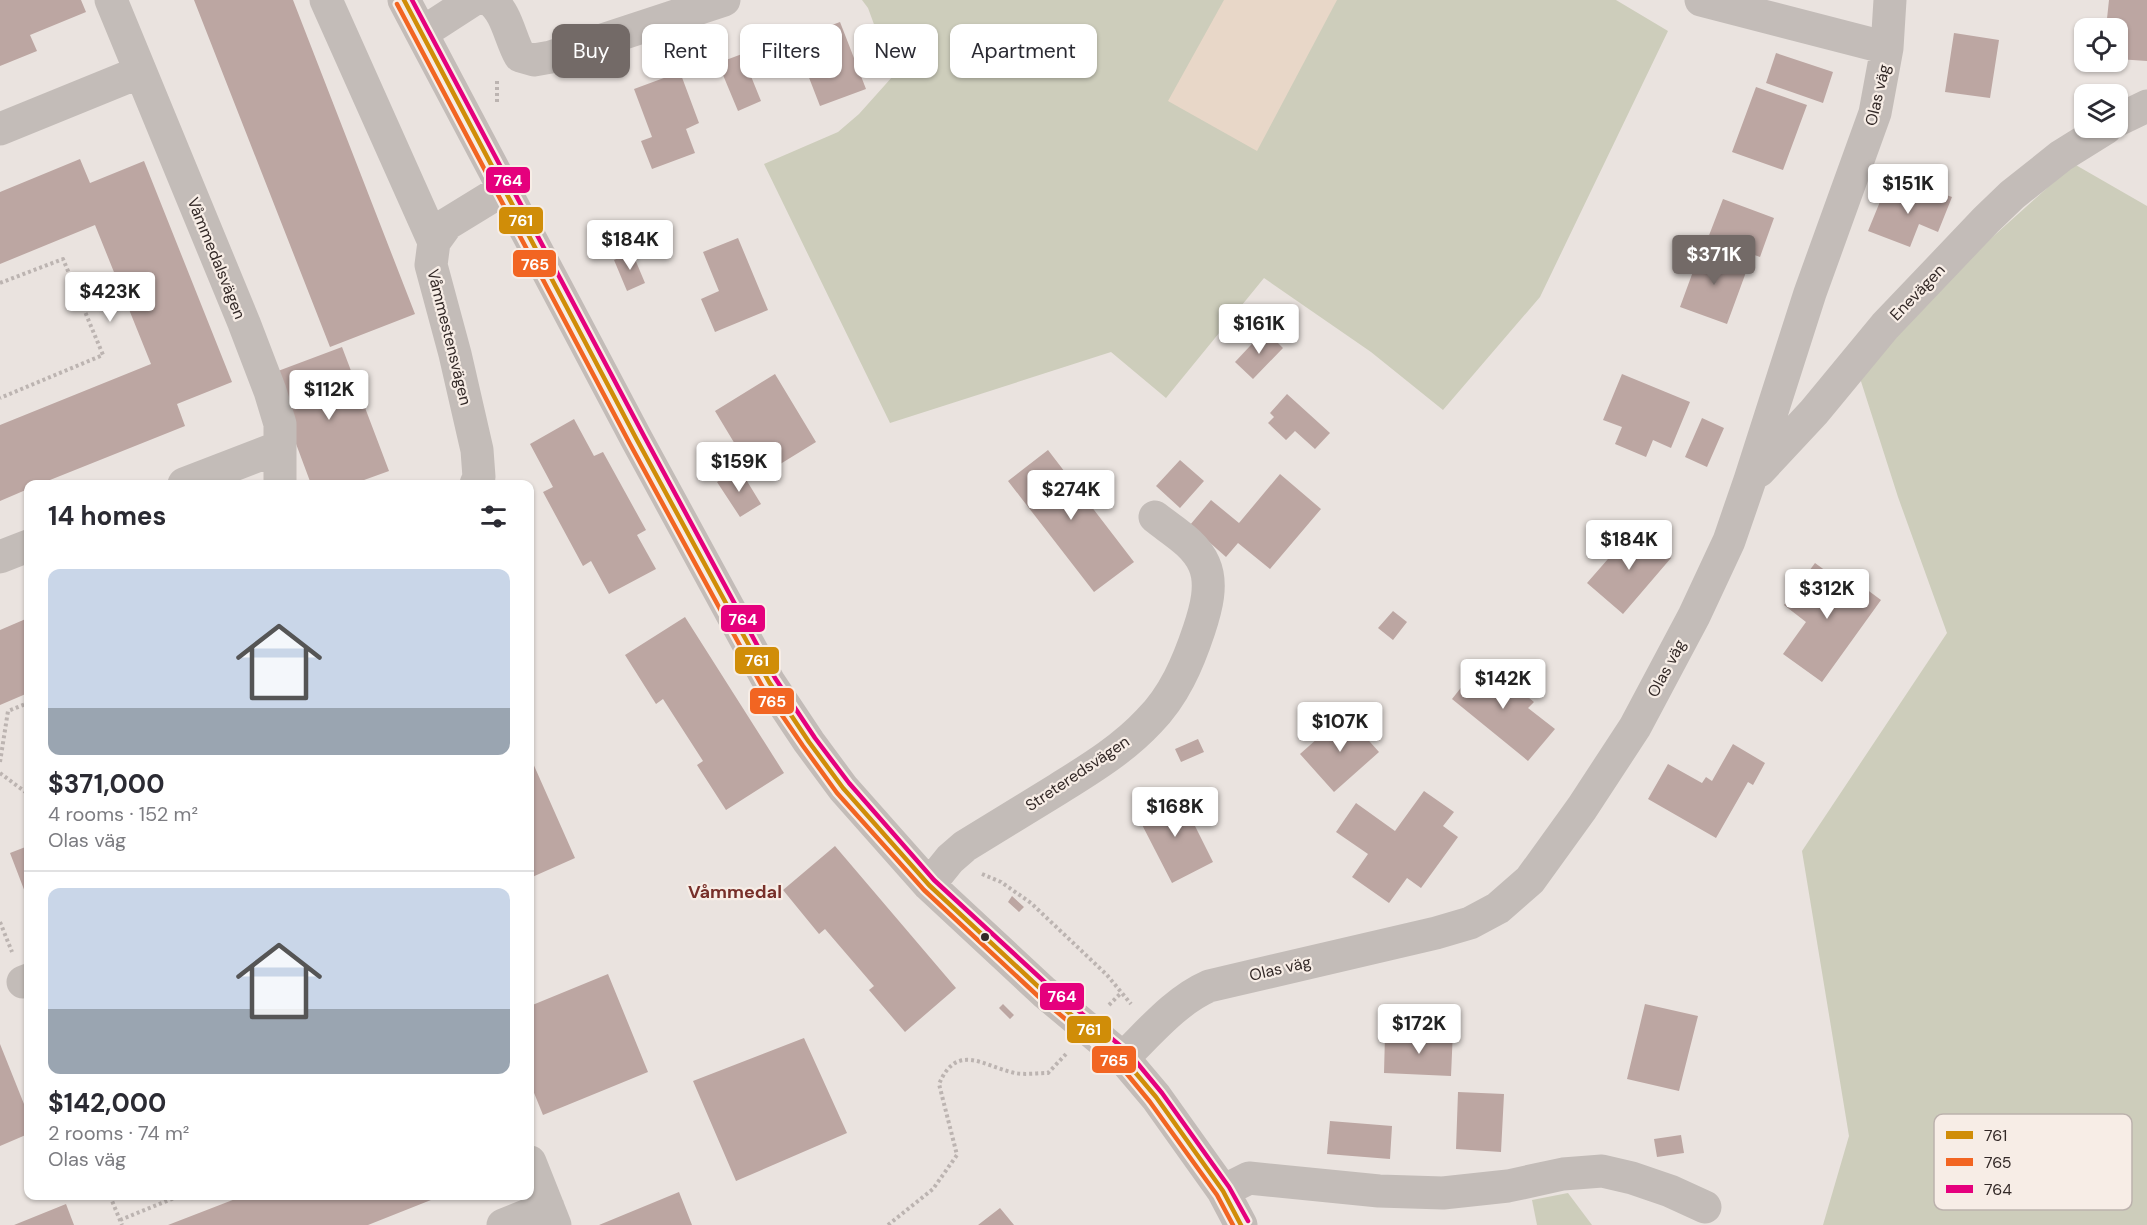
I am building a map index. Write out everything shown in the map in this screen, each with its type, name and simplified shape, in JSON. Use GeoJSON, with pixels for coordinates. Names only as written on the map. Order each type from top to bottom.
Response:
{"type":"FeatureCollection","features":[{"type":"Feature","properties":{"kind":"street","name":"Våmmedalsvägen"},"geometry":{"type":"LineString","coordinates":[[111,0],[270,391],[280,424],[280,480]]}},
{"type":"Feature","properties":{"kind":"street"},"geometry":{"type":"LineString","coordinates":[[326,0],[434,242]]}},
{"type":"Feature","properties":{"kind":"street"},"geometry":{"type":"LineString","coordinates":[[404,0],[637,440],[769,682],[808,742],[843,788],[929,885],[1044,992],[1123,1058],[1156,1097],[1224,1191],[1241,1225]]}},
{"type":"Feature","properties":{"kind":"street"},"geometry":{"type":"LineString","coordinates":[[422,33],[473,0]]}},
{"type":"Feature","properties":{"kind":"street"},"geometry":{"type":"LineString","coordinates":[[490,0],[505,21],[512,42],[520,56],[534,60],[551,57],[724,0]]}},
{"type":"Feature","properties":{"kind":"street"},"geometry":{"type":"LineString","coordinates":[[1701,0],[1887,48]]}},
{"type":"Feature","properties":{"kind":"street","name":"Olas väg"},"geometry":{"type":"LineString","coordinates":[[1123,1058],[1150,1031],[1196,992],[1209,986],[1470,923],[1498,908],[1530,880],[1582,808],[1635,727],[1729,541],[1810,293],[1875,113],[1887,48],[1890,0]]}},
{"type":"Feature","properties":{"kind":"street"},"geometry":{"type":"LineString","coordinates":[[0,129],[140,72]]}},
{"type":"Feature","properties":{"kind":"street"},"geometry":{"type":"LineString","coordinates":[[2128,115],[2147,106]]}},
{"type":"Feature","properties":{"kind":"street","name":"Enevägen"},"geometry":{"type":"LineString","coordinates":[[1750,480],[1814,412],[1885,326],[1986,220],[2012,195],[2061,156],[2090,138]]}},
{"type":"Feature","properties":{"kind":"street"},"geometry":{"type":"LineString","coordinates":[[434,242],[447,224],[504,189]]}},
{"type":"Feature","properties":{"kind":"street","name":"Våmmestensvägen"},"geometry":{"type":"LineString","coordinates":[[434,242],[431,265],[455,354],[477,450],[478,480]]}},
{"type":"Feature","properties":{"kind":"street"},"geometry":{"type":"LineString","coordinates":[[194,480],[280,447]]}},
{"type":"Feature","properties":{"kind":"street","name":"Streteredsvägen"},"geometry":{"type":"LineString","coordinates":[[929,885],[950,859],[965,846],[1092,767],[1121,746],[1150,720],[1173,690],[1189,661],[1205,612],[1209,578],[1203,562],[1192,547],[1155,517]]}},
{"type":"Feature","properties":{"kind":"street"},"geometry":{"type":"LineString","coordinates":[[0,557],[24,548]]}},
{"type":"Feature","properties":{"kind":"street"},"geometry":{"type":"LineString","coordinates":[[1224,1191],[1249,1178],[1379,1191],[1443,1193],[1508,1186],[1563,1174],[1602,1171],[1670,1191],[1705,1207]]}},
{"type":"Feature","properties":{"kind":"street"},"geometry":{"type":"LineString","coordinates":[[503,1225],[551,1216],[534,1172]]}},
{"type":"Feature","properties":{"kind":"path"},"geometry":{"type":"LineString","coordinates":[[497,74],[497,105]]}},
{"type":"Feature","properties":{"kind":"path"},"geometry":{"type":"LineString","coordinates":[[0,284],[63,259],[103,355],[0,398]]}},
{"type":"Feature","properties":{"kind":"path"},"geometry":{"type":"LineString","coordinates":[[0,762],[8,711],[24,705]]}},
{"type":"Feature","properties":{"kind":"path"},"geometry":{"type":"LineString","coordinates":[[0,773],[24,791]]}},
{"type":"Feature","properties":{"kind":"path"},"geometry":{"type":"LineString","coordinates":[[950,859],[1001,882],[1031,903],[1107,975],[1150,1031]]}},
{"type":"Feature","properties":{"kind":"path"},"geometry":{"type":"LineString","coordinates":[[888,1225],[933,1189],[957,1155],[939,1084],[950,1066],[963,1059],[972,1059],[1016,1073],[1048,1073],[1120,993]]}},
{"type":"Feature","properties":{"kind":"path"},"geometry":{"type":"LineString","coordinates":[[112,1200],[121,1223],[165,1200]]}},
{"type":"Feature","properties":{"kind":"green space"},"geometry":{"type":"Polygon","coordinates":[[[862,0],[1616,0],[1668,31],[1540,297],[1443,410],[1371,352],[1264,278],[1166,398],[1111,352],[890,423],[764,164],[838,132],[859,114],[891,78],[938,78],[938,24],[874,24],[868,8],[862,0]]]}},
{"type":"Feature","properties":{"kind":"green space"},"geometry":{"type":"Polygon","coordinates":[[[2074,164],[2147,206],[2147,1225],[1823,1225],[1849,1136],[1802,851],[1947,633],[1898,497],[1858,372],[1988,241],[2074,164]]]}},
{"type":"Feature","properties":{"kind":"green space"},"geometry":{"type":"Polygon","coordinates":[[[1568,1193],[1592,1225],[1537,1225],[1532,1200],[1568,1193]]]}},
{"type":"Feature","properties":{"kind":"sand"},"geometry":{"type":"Polygon","coordinates":[[[1224,0],[1337,0],[1257,151],[1168,101],[1224,0]]]}},
{"type":"Feature","properties":{"kind":"building"},"geometry":{"type":"Polygon","coordinates":[[[0,0],[81,0],[86,12],[30,35],[37,51],[0,66],[0,0]]]}},
{"type":"Feature","properties":{"kind":"building"},"geometry":{"type":"Polygon","coordinates":[[[194,0],[293,0],[415,314],[330,347],[194,0]]]}},
{"type":"Feature","properties":{"kind":"building"},"geometry":{"type":"Polygon","coordinates":[[[2109,0],[2147,0],[2147,61],[2128,60],[2128,18],[2107,18],[2109,0]]]}},
{"type":"Feature","properties":{"kind":"building"},"geometry":{"type":"Polygon","coordinates":[[[842,27],[854,58],[854,78],[862,78],[866,89],[820,106],[809,78],[842,78],[842,27]]]}},
{"type":"Feature","properties":{"kind":"building"},"geometry":{"type":"Polygon","coordinates":[[[1954,33],[1999,40],[1990,98],[1945,92],[1954,33]]]}},
{"type":"Feature","properties":{"kind":"building"},"geometry":{"type":"Polygon","coordinates":[[[1776,53],[1833,72],[1823,103],[1766,83],[1776,53]]]}},
{"type":"Feature","properties":{"kind":"building"},"geometry":{"type":"Polygon","coordinates":[[[740,55],[740,78],[752,78],[761,101],[738,111],[724,78],[728,78],[728,59],[740,55]]]}},
{"type":"Feature","properties":{"kind":"building"},"geometry":{"type":"Polygon","coordinates":[[[664,78],[682,78],[699,123],[686,129],[695,153],[652,169],[641,141],[652,137],[634,89],[664,78]]]}},
{"type":"Feature","properties":{"kind":"building"},"geometry":{"type":"Polygon","coordinates":[[[1756,87],[1807,105],[1783,170],[1732,152],[1756,87]]]}},
{"type":"Feature","properties":{"kind":"building"},"geometry":{"type":"Polygon","coordinates":[[[80,159],[90,183],[144,161],[232,382],[177,404],[185,426],[50,480],[24,480],[24,491],[0,501],[0,425],[151,364],[95,225],[0,264],[0,192],[80,159]]]}},
{"type":"Feature","properties":{"kind":"building"},"geometry":{"type":"Polygon","coordinates":[[[1886,187],[1927,203],[1932,190],[1952,197],[1938,232],[1919,224],[1910,247],[1868,231],[1886,187]]]}},
{"type":"Feature","properties":{"kind":"building"},"geometry":{"type":"Polygon","coordinates":[[[1723,199],[1774,218],[1760,257],[1708,238],[1723,199]]]}},
{"type":"Feature","properties":{"kind":"building"},"geometry":{"type":"Polygon","coordinates":[[[738,238],[768,310],[715,332],[701,299],[719,291],[703,252],[738,238]]]}},
{"type":"Feature","properties":{"kind":"building"},"geometry":{"type":"Polygon","coordinates":[[[1702,247],[1749,264],[1727,324],[1680,307],[1702,247]]]}},
{"type":"Feature","properties":{"kind":"building"},"geometry":{"type":"Polygon","coordinates":[[[632,252],[645,283],[627,291],[614,260],[632,252]]]}},
{"type":"Feature","properties":{"kind":"building"},"geometry":{"type":"Polygon","coordinates":[[[1265,330],[1283,348],[1253,379],[1235,362],[1265,330]]]}},
{"type":"Feature","properties":{"kind":"building"},"geometry":{"type":"Polygon","coordinates":[[[342,347],[389,471],[364,480],[310,480],[270,374],[342,347]]]}},
{"type":"Feature","properties":{"kind":"building"},"geometry":{"type":"Polygon","coordinates":[[[775,374],[816,442],[756,479],[715,411],[775,374]]]}},
{"type":"Feature","properties":{"kind":"building"},"geometry":{"type":"Polygon","coordinates":[[[1622,374],[1690,402],[1671,448],[1653,440],[1646,457],[1615,444],[1622,427],[1603,420],[1622,374]]]}},
{"type":"Feature","properties":{"kind":"building"},"geometry":{"type":"Polygon","coordinates":[[[1287,394],[1330,433],[1315,449],[1295,431],[1286,440],[1268,423],[1274,417],[1270,413],[1287,394]]]}},
{"type":"Feature","properties":{"kind":"building"},"geometry":{"type":"Polygon","coordinates":[[[1702,418],[1724,428],[1707,467],[1685,457],[1702,418]]]}},
{"type":"Feature","properties":{"kind":"building"},"geometry":{"type":"Polygon","coordinates":[[[574,419],[594,456],[603,452],[646,530],[637,535],[656,569],[609,594],[591,561],[583,566],[543,492],[553,487],[530,444],[574,419]]]}},
{"type":"Feature","properties":{"kind":"building"},"geometry":{"type":"Polygon","coordinates":[[[1048,450],[1134,562],[1094,592],[1008,481],[1048,450]]]}},
{"type":"Feature","properties":{"kind":"building"},"geometry":{"type":"Polygon","coordinates":[[[1180,460],[1204,481],[1180,508],[1156,486],[1180,460]]]}},
{"type":"Feature","properties":{"kind":"building"},"geometry":{"type":"Polygon","coordinates":[[[739,468],[761,504],[740,517],[717,482],[739,468]]]}},
{"type":"Feature","properties":{"kind":"building"},"geometry":{"type":"Polygon","coordinates":[[[1280,474],[1321,509],[1270,569],[1238,543],[1226,557],[1190,525],[1211,500],[1239,523],[1280,474]]]}},
{"type":"Feature","properties":{"kind":"building"},"geometry":{"type":"Polygon","coordinates":[[[1635,528],[1671,558],[1623,614],[1587,583],[1635,528]]]}},
{"type":"Feature","properties":{"kind":"building"},"geometry":{"type":"Polygon","coordinates":[[[1815,563],[1852,590],[1858,583],[1881,600],[1822,682],[1783,654],[1806,622],[1784,605],[1815,563]]]}},
{"type":"Feature","properties":{"kind":"building"},"geometry":{"type":"Polygon","coordinates":[[[1393,611],[1407,622],[1393,640],[1378,628],[1393,611]]]}},
{"type":"Feature","properties":{"kind":"building"},"geometry":{"type":"Polygon","coordinates":[[[685,617],[784,773],[726,810],[697,765],[703,761],[663,699],[656,704],[625,655],[685,617]]]}},
{"type":"Feature","properties":{"kind":"building"},"geometry":{"type":"Polygon","coordinates":[[[24,620],[24,695],[0,705],[0,630],[24,620]]]}},
{"type":"Feature","properties":{"kind":"building"},"geometry":{"type":"Polygon","coordinates":[[[1483,660],[1534,702],[1528,708],[1555,729],[1528,761],[1452,699],[1483,660]]]}},
{"type":"Feature","properties":{"kind":"building"},"geometry":{"type":"Polygon","coordinates":[[[1345,714],[1379,752],[1334,792],[1300,754],[1345,714]]]}},
{"type":"Feature","properties":{"kind":"building"},"geometry":{"type":"Polygon","coordinates":[[[1198,739],[1204,752],[1181,762],[1175,749],[1198,739]]]}},
{"type":"Feature","properties":{"kind":"building"},"geometry":{"type":"Polygon","coordinates":[[[1733,744],[1765,763],[1753,785],[1748,782],[1716,838],[1648,799],[1668,764],[1702,783],[1706,777],[1712,781],[1733,744]]]}},
{"type":"Feature","properties":{"kind":"building"},"geometry":{"type":"Polygon","coordinates":[[[534,766],[575,858],[534,876],[534,766]]]}},
{"type":"Feature","properties":{"kind":"building"},"geometry":{"type":"Polygon","coordinates":[[[1424,791],[1454,812],[1443,826],[1458,837],[1421,888],[1407,878],[1389,903],[1352,877],[1368,854],[1336,832],[1356,803],[1395,831],[1424,791]]]}},
{"type":"Feature","properties":{"kind":"building"},"geometry":{"type":"Polygon","coordinates":[[[1179,794],[1213,862],[1172,883],[1137,815],[1179,794]]]}},
{"type":"Feature","properties":{"kind":"building"},"geometry":{"type":"Polygon","coordinates":[[[835,846],[956,988],[905,1032],[869,990],[874,986],[825,929],[819,934],[783,890],[835,846]]]}},
{"type":"Feature","properties":{"kind":"building"},"geometry":{"type":"Polygon","coordinates":[[[24,848],[24,890],[10,853],[24,848]]]}},
{"type":"Feature","properties":{"kind":"building"},"geometry":{"type":"Polygon","coordinates":[[[1012,896],[1024,907],[1019,912],[1008,902],[1012,896]]]}},
{"type":"Feature","properties":{"kind":"building"},"geometry":{"type":"Polygon","coordinates":[[[608,974],[648,1072],[543,1115],[534,1093],[534,1004],[608,974]]]}},
{"type":"Feature","properties":{"kind":"building"},"geometry":{"type":"Polygon","coordinates":[[[1003,1004],[1014,1015],[1010,1019],[999,1008],[1003,1004]]]}},
{"type":"Feature","properties":{"kind":"building"},"geometry":{"type":"Polygon","coordinates":[[[1645,1004],[1698,1016],[1679,1091],[1627,1079],[1645,1004]]]}},
{"type":"Feature","properties":{"kind":"building"},"geometry":{"type":"Polygon","coordinates":[[[1443,1029],[1453,1030],[1451,1076],[1384,1073],[1385,1035],[1443,1038],[1443,1029]]]}},
{"type":"Feature","properties":{"kind":"building"},"geometry":{"type":"Polygon","coordinates":[[[804,1038],[847,1133],[736,1181],[693,1081],[804,1038]]]}},
{"type":"Feature","properties":{"kind":"building"},"geometry":{"type":"Polygon","coordinates":[[[0,1044],[24,1104],[24,1136],[0,1146],[0,1044]]]}},
{"type":"Feature","properties":{"kind":"building"},"geometry":{"type":"Polygon","coordinates":[[[1458,1092],[1504,1094],[1501,1152],[1456,1149],[1458,1092]]]}},
{"type":"Feature","properties":{"kind":"building"},"geometry":{"type":"Polygon","coordinates":[[[1330,1121],[1392,1126],[1390,1159],[1327,1154],[1330,1121]]]}},
{"type":"Feature","properties":{"kind":"building"},"geometry":{"type":"Polygon","coordinates":[[[1681,1135],[1684,1153],[1657,1157],[1654,1139],[1681,1135]]]}},
{"type":"Feature","properties":{"kind":"building"},"geometry":{"type":"Polygon","coordinates":[[[679,1192],[692,1225],[599,1225],[679,1192]]]}},
{"type":"Feature","properties":{"kind":"building"},"geometry":{"type":"Polygon","coordinates":[[[233,1200],[431,1200],[368,1225],[168,1225],[233,1200]]]}},
{"type":"Feature","properties":{"kind":"building"},"geometry":{"type":"Polygon","coordinates":[[[66,1204],[74,1225],[14,1225],[66,1204]]]}},
{"type":"Feature","properties":{"kind":"building"},"geometry":{"type":"Polygon","coordinates":[[[1000,1208],[1014,1225],[978,1225],[1000,1208]]]}},
{"type":"Feature","properties":{"kind":"transit line","name":"761"},"geometry":{"type":"LineString","coordinates":[[404,0],[637,440],[769,682],[809,742],[843,788],[929,885],[1044,992],[1123,1058],[1156,1097],[1223,1191],[1241,1225]]}},
{"type":"Feature","properties":{"kind":"transit line","name":"764"},"geometry":{"type":"LineString","coordinates":[[412,0],[775,678],[815,738],[849,783],[934,880],[1049,986],[1129,1053],[1162,1093],[1229,1187],[1248,1221]]}},
{"type":"Feature","properties":{"kind":"transit line","name":"765"},"geometry":{"type":"LineString","coordinates":[[397,4],[630,444],[762,686],[803,746],[837,793],[924,890],[1039,997],[1118,1063],[1150,1102],[1217,1195],[1233,1225]]}},
{"type":"Feature","properties":{"kind":"district","name":"Våmmedal"},"geometry":{"type":"Point","coordinates":[735,892]}}]}
